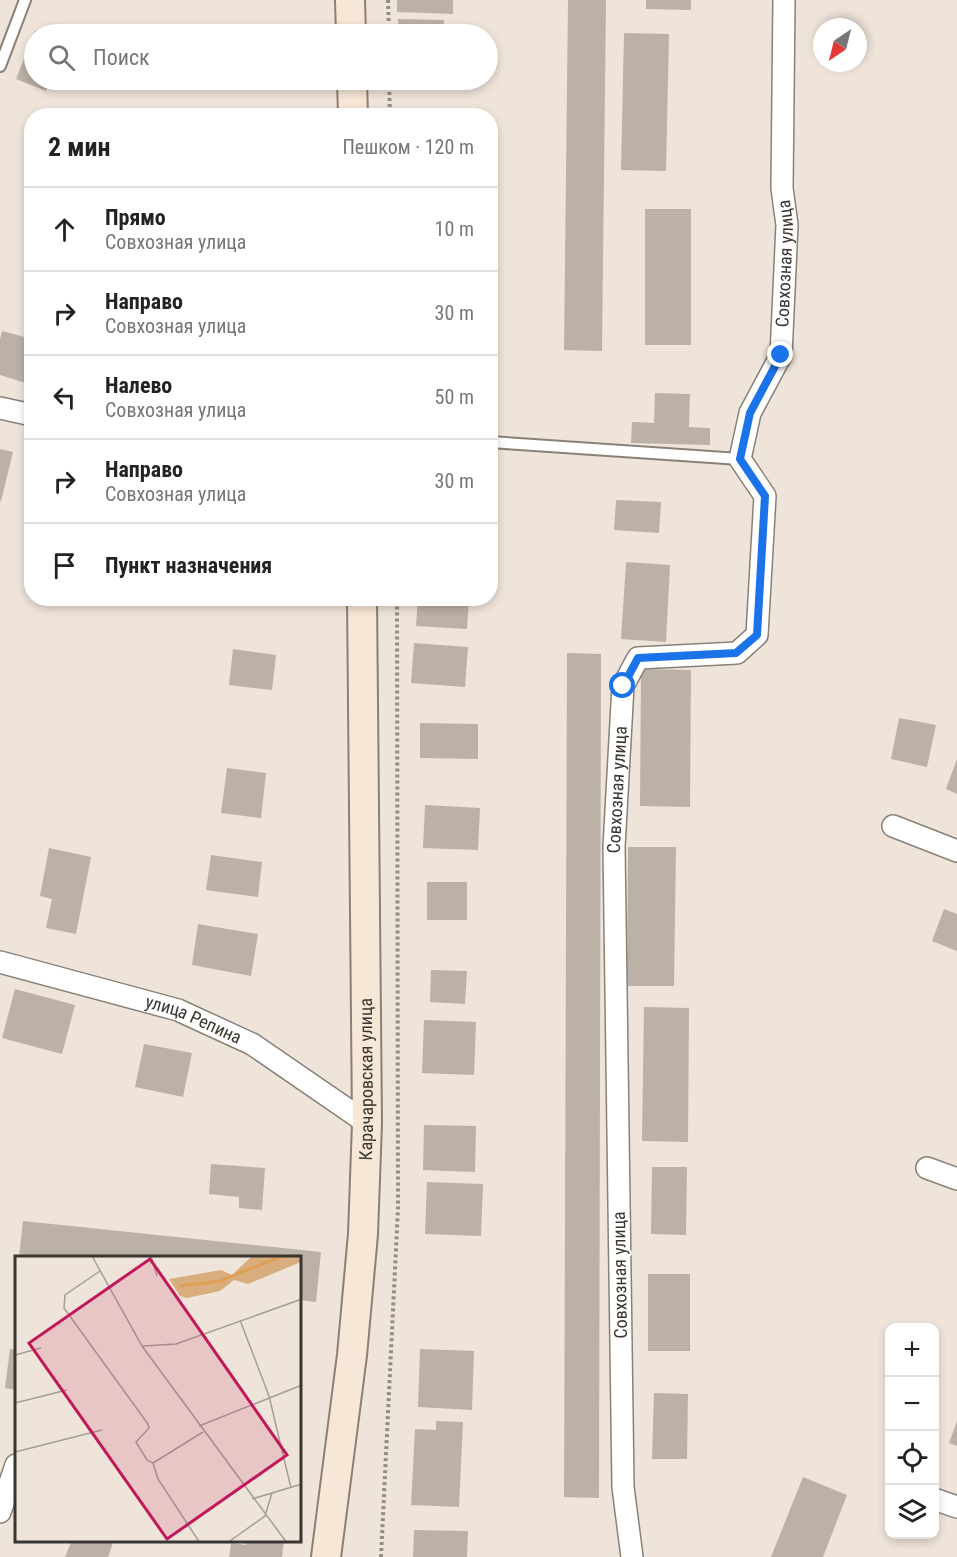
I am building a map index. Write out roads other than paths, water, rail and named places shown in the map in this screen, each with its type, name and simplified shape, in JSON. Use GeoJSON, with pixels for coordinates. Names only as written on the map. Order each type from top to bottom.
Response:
{"type":"FeatureCollection","features":[{"type":"Feature","properties":{"kind":"street"},"geometry":{"type":"LineString","coordinates":[[350,0],[351,24]]}},
{"type":"Feature","properties":{"kind":"street","name":"Совхозная улица"},"geometry":{"type":"LineString","coordinates":[[632,1557],[623,1487],[614,847],[623,686],[638,658],[736,653],[757,635],[765,496],[740,459],[750,413],[781,355],[787,225],[782,188],[784,0]]}},
{"type":"Feature","properties":{"kind":"street"},"geometry":{"type":"LineString","coordinates":[[352,90],[353,108]]}},
{"type":"Feature","properties":{"kind":"street"},"geometry":{"type":"LineString","coordinates":[[0,408],[24,413]]}},
{"type":"Feature","properties":{"kind":"street","name":"Карачаровская улица"},"geometry":{"type":"LineString","coordinates":[[326,1557],[353,1344],[363,1234],[367,1123],[362,606]]}},
{"type":"Feature","properties":{"kind":"street"},"geometry":{"type":"LineString","coordinates":[[893,826],[957,851]]}},
{"type":"Feature","properties":{"kind":"street","name":"улица Репина"},"geometry":{"type":"LineString","coordinates":[[0,962],[178,1010],[252,1044],[367,1123]]}},
{"type":"Feature","properties":{"kind":"street"},"geometry":{"type":"LineString","coordinates":[[927,1168],[957,1179]]}},
{"type":"Feature","properties":{"kind":"street"},"geometry":{"type":"LineString","coordinates":[[0,1512],[15,1468]]}},
{"type":"Feature","properties":{"kind":"street"},"geometry":{"type":"LineString","coordinates":[[939,1500],[957,1507]]}},
{"type":"Feature","properties":{"kind":"lane"},"geometry":{"type":"LineString","coordinates":[[0,66],[25,0]]}},
{"type":"Feature","properties":{"kind":"lane"},"geometry":{"type":"LineString","coordinates":[[498,443],[740,459]]}}]}
